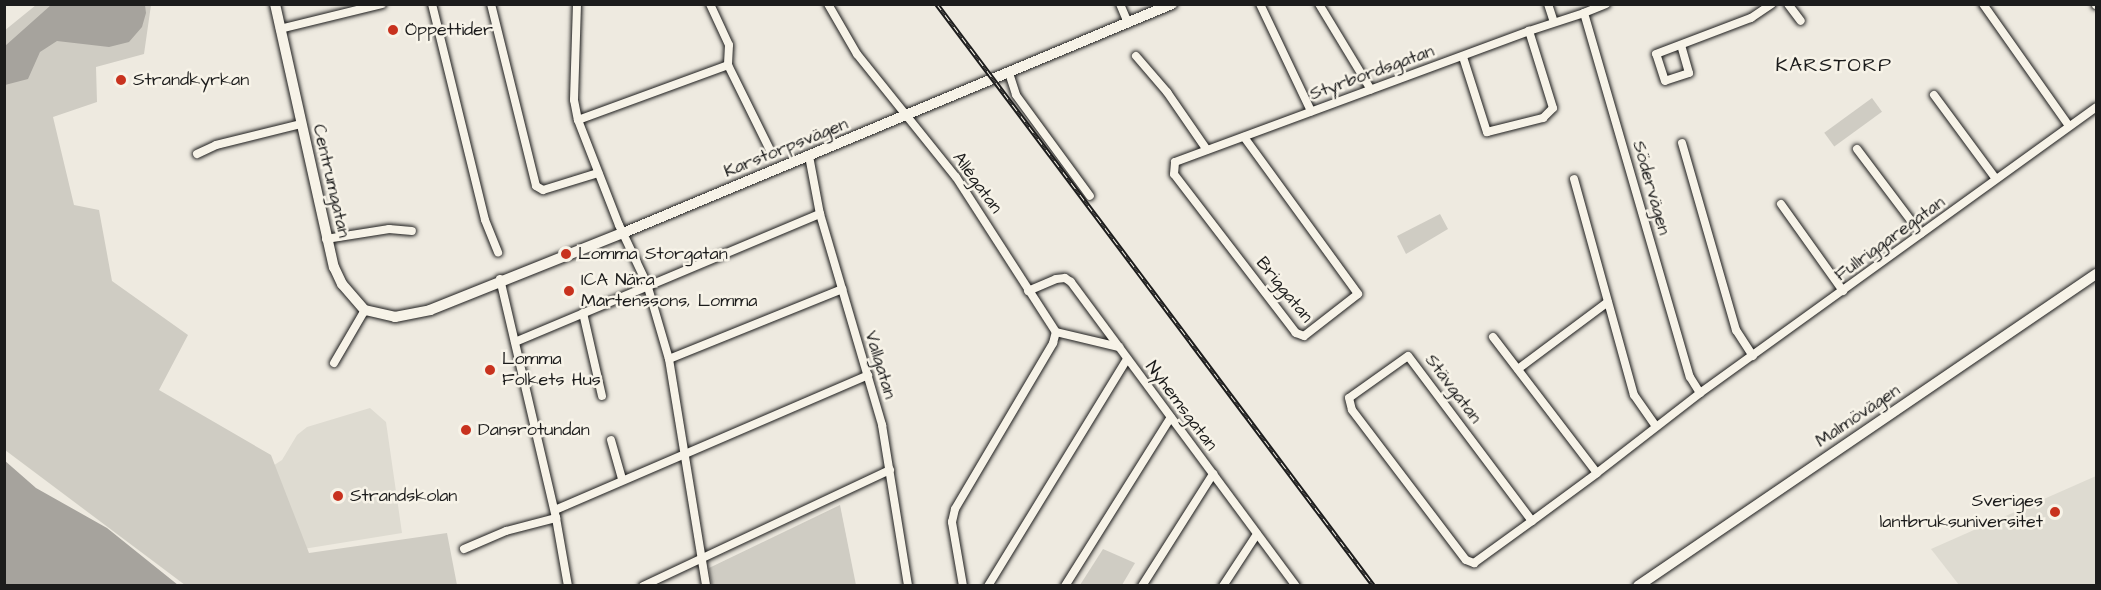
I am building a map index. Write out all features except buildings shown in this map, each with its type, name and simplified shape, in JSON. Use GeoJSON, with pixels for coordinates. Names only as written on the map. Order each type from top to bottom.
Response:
{"type":"FeatureCollection","features":[{"type":"Feature","properties":{"kind":"street","name":"Centrumgatan"},"geometry":{"type":"LineString","coordinates":[[275,4],[326,239],[342,284],[365,310]]}},
{"type":"Feature","properties":{"kind":"street"},"geometry":{"type":"LineString","coordinates":[[280,28],[382,4]]}},
{"type":"Feature","properties":{"kind":"street"},"geometry":{"type":"LineString","coordinates":[[432,4],[485,220],[498,253]]}},
{"type":"Feature","properties":{"kind":"street"},"geometry":{"type":"LineString","coordinates":[[491,4],[536,186],[543,190],[598,173]]}},
{"type":"Feature","properties":{"kind":"street"},"geometry":{"type":"LineString","coordinates":[[577,4],[574,100],[578,120],[623,233],[647,284],[669,359],[706,585]]}},
{"type":"Feature","properties":{"kind":"street"},"geometry":{"type":"LineString","coordinates":[[710,4],[729,45],[728,65],[769,148]]}},
{"type":"Feature","properties":{"kind":"street","name":"Allégatan"},"geometry":{"type":"LineString","coordinates":[[828,4],[857,54],[956,177],[1056,332]]}},
{"type":"Feature","properties":{"kind":"street"},"geometry":{"type":"LineString","coordinates":[[1120,4],[1128,23]]}},
{"type":"Feature","properties":{"kind":"street","name":"Karstorpsvägen"},"geometry":{"type":"LineString","coordinates":[[365,310],[380,315],[411,316],[500,279],[623,233],[1172,4]]}},
{"type":"Feature","properties":{"kind":"street"},"geometry":{"type":"LineString","coordinates":[[1260,4],[1311,111]]}},
{"type":"Feature","properties":{"kind":"street"},"geometry":{"type":"LineString","coordinates":[[1318,4],[1371,90]]}},
{"type":"Feature","properties":{"kind":"street"},"geometry":{"type":"LineString","coordinates":[[1548,4],[1554,22]]}},
{"type":"Feature","properties":{"kind":"street"},"geometry":{"type":"LineString","coordinates":[[1584,13],[1606,4]]}},
{"type":"Feature","properties":{"kind":"street"},"geometry":{"type":"LineString","coordinates":[[1681,45],[1689,73],[1665,81],[1656,54],[1751,18],[1772,4]]}},
{"type":"Feature","properties":{"kind":"street"},"geometry":{"type":"LineString","coordinates":[[1788,4],[1800,21]]}},
{"type":"Feature","properties":{"kind":"street"},"geometry":{"type":"LineString","coordinates":[[1983,4],[2069,126]]}},
{"type":"Feature","properties":{"kind":"street","name":"Styrbordsgatan"},"geometry":{"type":"LineString","coordinates":[[1173,165],[1311,111],[1584,13]]}},
{"type":"Feature","properties":{"kind":"street","name":"Södervägen"},"geometry":{"type":"LineString","coordinates":[[1584,13],[1690,377],[1700,393]]}},
{"type":"Feature","properties":{"kind":"street"},"geometry":{"type":"LineString","coordinates":[[1463,57],[1487,132],[1549,116],[1553,108],[1529,31]]}},
{"type":"Feature","properties":{"kind":"street"},"geometry":{"type":"LineString","coordinates":[[1136,56],[1167,92],[1207,150]]}},
{"type":"Feature","properties":{"kind":"street"},"geometry":{"type":"LineString","coordinates":[[578,120],[728,65]]}},
{"type":"Feature","properties":{"kind":"street"},"geometry":{"type":"LineString","coordinates":[[1009,73],[1016,95],[1090,196]]}},
{"type":"Feature","properties":{"kind":"street"},"geometry":{"type":"LineString","coordinates":[[1934,95],[1996,179]]}},
{"type":"Feature","properties":{"kind":"street","name":"Fullriggaregatan"},"geometry":{"type":"LineString","coordinates":[[1470,564],[1597,473],[1700,393],[2097,107]]}},
{"type":"Feature","properties":{"kind":"street"},"geometry":{"type":"LineString","coordinates":[[197,154],[216,145],[301,124]]}},
{"type":"Feature","properties":{"kind":"street","name":"Briggatan"},"geometry":{"type":"LineString","coordinates":[[1173,165],[1174,174],[1288,324],[1300,337],[1304,336],[1358,294],[1244,137]]}},
{"type":"Feature","properties":{"kind":"street"},"geometry":{"type":"LineString","coordinates":[[1682,143],[1736,330],[1753,356]]}},
{"type":"Feature","properties":{"kind":"street"},"geometry":{"type":"LineString","coordinates":[[1857,149],[1921,234]]}},
{"type":"Feature","properties":{"kind":"street","name":"Vallgatan"},"geometry":{"type":"LineString","coordinates":[[810,156],[820,214],[868,375],[890,470],[908,585]]}},
{"type":"Feature","properties":{"kind":"street"},"geometry":{"type":"LineString","coordinates":[[1574,179],[1635,395],[1656,426]]}},
{"type":"Feature","properties":{"kind":"street"},"geometry":{"type":"LineString","coordinates":[[1781,204],[1844,291]]}},
{"type":"Feature","properties":{"kind":"street"},"geometry":{"type":"LineString","coordinates":[[515,342],[647,284],[820,214]]}},
{"type":"Feature","properties":{"kind":"street"},"geometry":{"type":"LineString","coordinates":[[326,239],[389,229],[412,231]]}},
{"type":"Feature","properties":{"kind":"street","name":"Malmövägen"},"geometry":{"type":"LineString","coordinates":[[1638,585],[2097,274]]}},
{"type":"Feature","properties":{"kind":"street","name":"Nyhemsgatan"},"geometry":{"type":"LineString","coordinates":[[1028,291],[1065,278],[1296,585]]}},
{"type":"Feature","properties":{"kind":"street"},"geometry":{"type":"LineString","coordinates":[[500,279],[556,514],[568,585]]}},
{"type":"Feature","properties":{"kind":"street"},"geometry":{"type":"LineString","coordinates":[[669,359],[842,289]]}},
{"type":"Feature","properties":{"kind":"street"},"geometry":{"type":"LineString","coordinates":[[1518,369],[1608,302]]}},
{"type":"Feature","properties":{"kind":"street"},"geometry":{"type":"LineString","coordinates":[[334,363],[365,310]]}},
{"type":"Feature","properties":{"kind":"street"},"geometry":{"type":"LineString","coordinates":[[582,313],[602,396]]}},
{"type":"Feature","properties":{"kind":"street"},"geometry":{"type":"LineString","coordinates":[[963,585],[952,522],[955,509],[1053,343],[1056,332],[1119,348]]}},
{"type":"Feature","properties":{"kind":"street"},"geometry":{"type":"LineString","coordinates":[[1493,337],[1597,473]]}},
{"type":"Feature","properties":{"kind":"street"},"geometry":{"type":"LineString","coordinates":[[988,585],[1127,358]]}},
{"type":"Feature","properties":{"kind":"street","name":"Stävgatan"},"geometry":{"type":"LineString","coordinates":[[1470,564],[1347,402],[1404,359],[1413,360],[1532,520]]}},
{"type":"Feature","properties":{"kind":"street"},"geometry":{"type":"LineString","coordinates":[[464,549],[506,531],[556,514],[622,480],[868,375]]}},
{"type":"Feature","properties":{"kind":"street"},"geometry":{"type":"LineString","coordinates":[[1065,585],[1171,417]]}},
{"type":"Feature","properties":{"kind":"street"},"geometry":{"type":"LineString","coordinates":[[611,440],[622,480]]}},
{"type":"Feature","properties":{"kind":"street"},"geometry":{"type":"LineString","coordinates":[[644,585],[890,470]]}},
{"type":"Feature","properties":{"kind":"street"},"geometry":{"type":"LineString","coordinates":[[1142,585],[1213,474]]}},
{"type":"Feature","properties":{"kind":"street"},"geometry":{"type":"LineString","coordinates":[[1223,585],[1257,534]]}},
{"type":"Feature","properties":{"kind":"shaded area"},"geometry":{"type":"Polygon","coordinates":[[[36,5],[151,5],[144,54],[96,67],[97,102],[53,117],[74,205],[99,210],[112,281],[188,335],[159,390],[271,455],[309,553],[447,533],[457,585],[185,585],[5,450],[4,31],[36,5]]]}},
{"type":"Feature","properties":{"kind":"shaded area"},"geometry":{"type":"Polygon","coordinates":[[[51,5],[145,5],[146,13],[142,27],[129,42],[109,47],[57,41],[40,52],[28,79],[5,85],[5,46],[51,5]]]}},
{"type":"Feature","properties":{"kind":"shaded area"},"geometry":{"type":"Polygon","coordinates":[[[1872,98],[1882,112],[1834,146],[1824,133],[1872,98]]]}},
{"type":"Feature","properties":{"kind":"shaded area"},"geometry":{"type":"Polygon","coordinates":[[[1440,214],[1448,229],[1406,254],[1397,236],[1440,214]]]}},
{"type":"Feature","properties":{"kind":"shaded area","name":"Strandskolan"},"geometry":{"type":"Polygon","coordinates":[[[370,408],[386,422],[402,533],[297,550],[268,469],[282,460],[297,435],[307,427],[370,408]]]}},
{"type":"Feature","properties":{"kind":"shaded area"},"geometry":{"type":"Polygon","coordinates":[[[4,460],[36,488],[107,528],[178,585],[5,585],[4,460]]]}},
{"type":"Feature","properties":{"kind":"shaded area","name":"Sveriges lantbruksuniversitet"},"geometry":{"type":"Polygon","coordinates":[[[2096,476],[2096,585],[1959,585],[1931,549],[2096,476]]]}},
{"type":"Feature","properties":{"kind":"shaded area"},"geometry":{"type":"Polygon","coordinates":[[[840,505],[856,585],[712,585],[709,568],[840,505]]]}},
{"type":"Feature","properties":{"kind":"shaded area"},"geometry":{"type":"Polygon","coordinates":[[[1103,549],[1135,563],[1122,585],[1080,585],[1103,549]]]}},
{"type":"Feature","properties":{"kind":"railway"},"geometry":{"type":"LineString","coordinates":[[937,4],[1374,586]]}},
{"type":"Feature","properties":{"kind":"place","name":"Öppettider"},"geometry":{"type":"Point","coordinates":[393,30]}},
{"type":"Feature","properties":{"kind":"place","name":"Strandkyrkan"},"geometry":{"type":"Point","coordinates":[121,80]}},
{"type":"Feature","properties":{"kind":"place","name":"Lomma Storgatan"},"geometry":{"type":"Point","coordinates":[566,254]}},
{"type":"Feature","properties":{"kind":"place","name":"ICA Nära Mårtenssons, Lomma"},"geometry":{"type":"Point","coordinates":[569,291]}},
{"type":"Feature","properties":{"kind":"place","name":"Lomma Folkets Hus"},"geometry":{"type":"Point","coordinates":[490,370]}},
{"type":"Feature","properties":{"kind":"place","name":"Dansrotundan"},"geometry":{"type":"Point","coordinates":[466,430]}},
{"type":"Feature","properties":{"kind":"place","name":"Strandskolan"},"geometry":{"type":"Point","coordinates":[338,496]}},
{"type":"Feature","properties":{"kind":"place","name":"Sveriges lantbruksuniversitet"},"geometry":{"type":"Point","coordinates":[2055,512]}},
{"type":"Feature","properties":{"kind":"district","name":"KARSTORP"},"geometry":{"type":"Point","coordinates":[1834,65]}}]}
